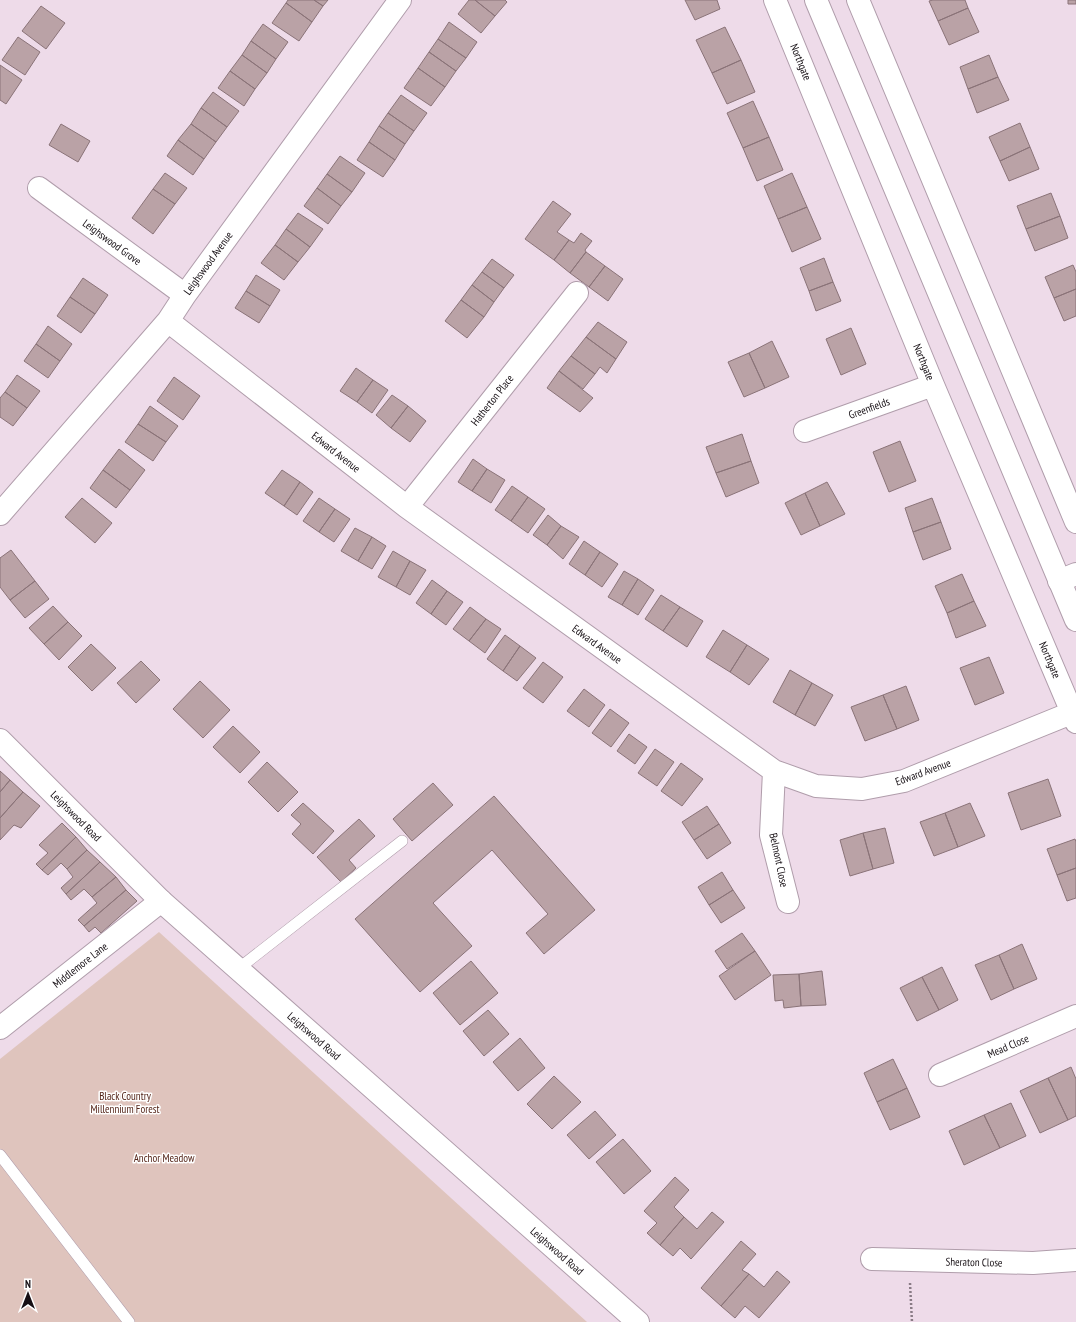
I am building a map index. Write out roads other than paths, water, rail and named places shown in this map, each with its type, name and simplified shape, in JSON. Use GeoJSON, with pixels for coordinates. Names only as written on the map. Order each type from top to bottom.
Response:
{"type":"FeatureCollection","features":[{"type":"Feature","properties":{"kind":"street","name":"Leighswood Avenue"},"geometry":{"type":"LineString","coordinates":[[0,514],[168,321],[184,295],[400,0]]}},
{"type":"Feature","properties":{"kind":"street","name":"Northgate"},"geometry":{"type":"LineString","coordinates":[[775,0],[933,385],[1075,716]]}},
{"type":"Feature","properties":{"kind":"street"},"geometry":{"type":"LineString","coordinates":[[816,0],[1068,578],[1076,620]]}},
{"type":"Feature","properties":{"kind":"street"},"geometry":{"type":"LineString","coordinates":[[858,0],[1076,522]]}},
{"type":"Feature","properties":{"kind":"street","name":"Leighswood Grove"},"geometry":{"type":"LineString","coordinates":[[39,188],[184,295]]}},
{"type":"Feature","properties":{"kind":"street","name":"Hatherton Place"},"geometry":{"type":"LineString","coordinates":[[407,507],[577,293]]}},
{"type":"Feature","properties":{"kind":"street","name":"Edward Avenue"},"geometry":{"type":"LineString","coordinates":[[168,321],[407,507],[774,771],[816,786],[862,789],[904,781],[1075,716]]}},
{"type":"Feature","properties":{"kind":"street","name":"Greenfields"},"geometry":{"type":"LineString","coordinates":[[805,432],[933,385]]}},
{"type":"Feature","properties":{"kind":"street","name":"Leighswood Road"},"geometry":{"type":"LineString","coordinates":[[0,740],[161,901],[638,1322]]}},
{"type":"Feature","properties":{"kind":"street","name":"Belmont Close"},"geometry":{"type":"LineString","coordinates":[[774,771],[771,835],[788,902]]}},
{"type":"Feature","properties":{"kind":"street","name":"Middlemore Lane"},"geometry":{"type":"LineString","coordinates":[[0,1028],[161,901]]}},
{"type":"Feature","properties":{"kind":"street","name":"Mead Close"},"geometry":{"type":"LineString","coordinates":[[940,1075],[1076,1016]]}},
{"type":"Feature","properties":{"kind":"street","name":"Sheraton Close"},"geometry":{"type":"LineString","coordinates":[[872,1259],[1033,1263],[1076,1260]]}},
{"type":"Feature","properties":{"kind":"lane"},"geometry":{"type":"LineString","coordinates":[[238,969],[402,841]]}},
{"type":"Feature","properties":{"kind":"lane"},"geometry":{"type":"LineString","coordinates":[[0,1155],[129,1322]]}},
{"type":"Feature","properties":{"kind":"park label","name":"Black Country Millennium Forest"},"geometry":{"type":"Point","coordinates":[125,1102]}},
{"type":"Feature","properties":{"kind":"park label","name":"Anchor Meadow"},"geometry":{"type":"Point","coordinates":[164,1158]}}]}
